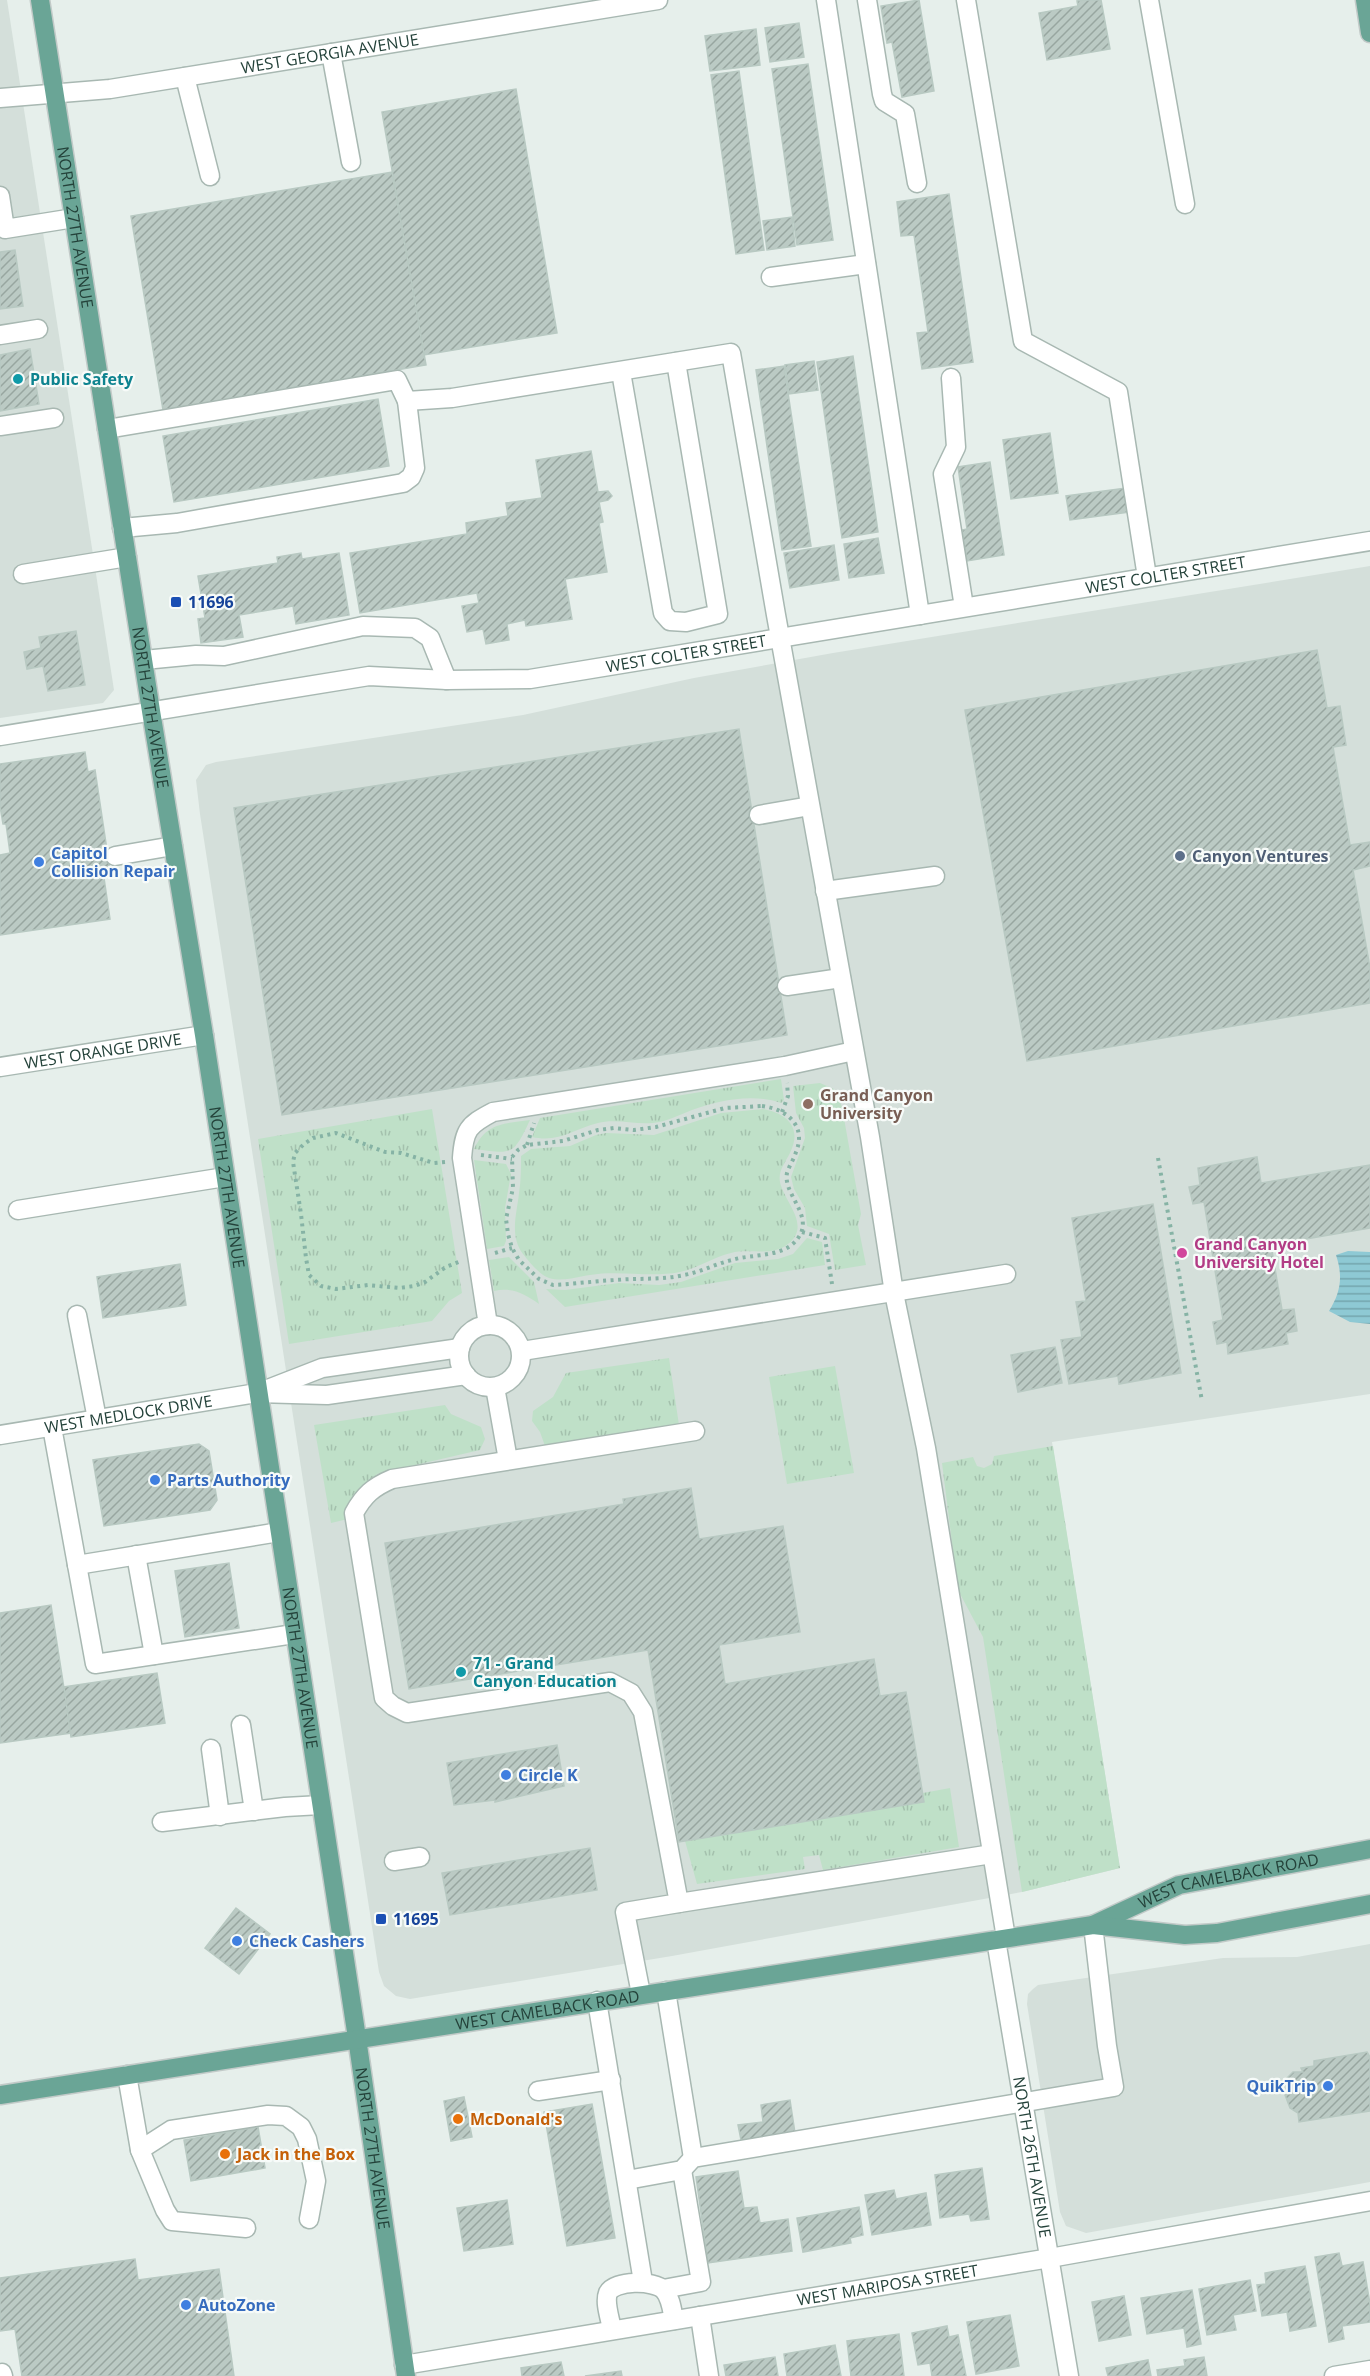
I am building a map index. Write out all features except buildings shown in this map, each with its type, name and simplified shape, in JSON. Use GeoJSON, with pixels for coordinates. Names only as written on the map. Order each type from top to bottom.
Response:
{"type":"FeatureCollection","features":[{"type":"Feature","properties":{"kind":"main road","name":"NORTH 27TH AVENUE"},"geometry":{"type":"LineString","coordinates":[[40,0],[106,429],[204,1035],[357,2038],[405,2370]]}},
{"type":"Feature","properties":{"kind":"main road"},"geometry":{"type":"LineString","coordinates":[[1365,0],[1370,33]]}},
{"type":"Feature","properties":{"kind":"main road","name":"WEST CAMELBACK ROAD"},"geometry":{"type":"LineString","coordinates":[[1093,1925],[1179,1885],[1370,1849]]}},
{"type":"Feature","properties":{"kind":"main road","name":"WEST CAMELBACK ROAD"},"geometry":{"type":"LineString","coordinates":[[0,2095],[1093,1925],[1185,1935],[1217,1933],[1370,1904]]}},
{"type":"Feature","properties":{"kind":"street","name":"WEST GEORGIA AVENUE"},"geometry":{"type":"LineString","coordinates":[[0,98],[110,89],[658,0]]}},
{"type":"Feature","properties":{"kind":"street"},"geometry":{"type":"LineString","coordinates":[[826,0],[920,615]]}},
{"type":"Feature","properties":{"kind":"street"},"geometry":{"type":"LineString","coordinates":[[867,0],[882,94],[884,101],[905,114],[917,183]]}},
{"type":"Feature","properties":{"kind":"street"},"geometry":{"type":"LineString","coordinates":[[966,0],[1023,341],[1118,392],[1147,577]]}},
{"type":"Feature","properties":{"kind":"street"},"geometry":{"type":"LineString","coordinates":[[1149,0],[1185,204]]}},
{"type":"Feature","properties":{"kind":"street"},"geometry":{"type":"LineString","coordinates":[[331,53],[351,162]]}},
{"type":"Feature","properties":{"kind":"street"},"geometry":{"type":"LineString","coordinates":[[184,76],[210,176]]}},
{"type":"Feature","properties":{"kind":"street"},"geometry":{"type":"LineString","coordinates":[[0,196],[5,229],[74,218]]}},
{"type":"Feature","properties":{"kind":"street"},"geometry":{"type":"LineString","coordinates":[[771,277],[866,264]]}},
{"type":"Feature","properties":{"kind":"street"},"geometry":{"type":"LineString","coordinates":[[0,335],[38,329]]}},
{"type":"Feature","properties":{"kind":"street","name":"NORTH 26TH AVENUE"},"geometry":{"type":"LineString","coordinates":[[676,362],[732,353],[894,1293],[926,1448],[992,1854],[1023,2101],[1069,2376]]}},
{"type":"Feature","properties":{"kind":"street"},"geometry":{"type":"LineString","coordinates":[[407,401],[452,398],[676,362],[718,614],[686,622],[670,621],[663,613],[621,372]]}},
{"type":"Feature","properties":{"kind":"street"},"geometry":{"type":"LineString","coordinates":[[951,378],[956,447],[943,474],[964,607]]}},
{"type":"Feature","properties":{"kind":"street"},"geometry":{"type":"LineString","coordinates":[[106,429],[397,380],[407,401],[414,468],[411,477],[403,483],[177,523],[122,528]]}},
{"type":"Feature","properties":{"kind":"street"},"geometry":{"type":"LineString","coordinates":[[0,426],[54,418]]}},
{"type":"Feature","properties":{"kind":"street","name":"WEST COLTER STREET"},"geometry":{"type":"LineString","coordinates":[[0,736],[369,676],[447,680],[530,679],[1370,541]]}},
{"type":"Feature","properties":{"kind":"street"},"geometry":{"type":"LineString","coordinates":[[23,574],[127,557]]}},
{"type":"Feature","properties":{"kind":"street"},"geometry":{"type":"LineString","coordinates":[[144,660],[196,655],[224,656],[363,626],[416,628],[430,638],[447,680]]}},
{"type":"Feature","properties":{"kind":"street"},"geometry":{"type":"LineString","coordinates":[[759,815],[810,806]]}},
{"type":"Feature","properties":{"kind":"street"},"geometry":{"type":"LineString","coordinates":[[115,856],[173,846]]}},
{"type":"Feature","properties":{"kind":"street"},"geometry":{"type":"LineString","coordinates":[[825,891],[935,876]]}},
{"type":"Feature","properties":{"kind":"street"},"geometry":{"type":"LineString","coordinates":[[787,987],[841,978]]}},
{"type":"Feature","properties":{"kind":"street","name":"WEST ORANGE DRIVE"},"geometry":{"type":"LineString","coordinates":[[0,1067],[204,1035]]}},
{"type":"Feature","properties":{"kind":"street"},"geometry":{"type":"LineString","coordinates":[[488,1325],[462,1158],[463,1139],[472,1122],[493,1112],[786,1066],[854,1051]]}},
{"type":"Feature","properties":{"kind":"street"},"geometry":{"type":"LineString","coordinates":[[18,1210],[225,1177]]}},
{"type":"Feature","properties":{"kind":"street"},"geometry":{"type":"LineString","coordinates":[[522,1351],[1006,1274]]}},
{"type":"Feature","properties":{"kind":"street"},"geometry":{"type":"LineString","coordinates":[[77,1315],[97,1419]]}},
{"type":"Feature","properties":{"kind":"street"},"geometry":{"type":"LineString","coordinates":[[488,1325],[497,1325],[514,1334],[522,1351],[518,1372],[511,1380],[495,1387],[482,1386],[466,1376],[459,1358],[460,1348],[470,1332],[488,1325]]}},
{"type":"Feature","properties":{"kind":"street"},"geometry":{"type":"LineString","coordinates":[[257,1393],[322,1368],[460,1348]]}},
{"type":"Feature","properties":{"kind":"street"},"geometry":{"type":"LineString","coordinates":[[257,1393],[327,1395],[466,1376]]}},
{"type":"Feature","properties":{"kind":"street"},"geometry":{"type":"LineString","coordinates":[[495,1387],[508,1460]]}},
{"type":"Feature","properties":{"kind":"street","name":"WEST MEDLOCK DRIVE"},"geometry":{"type":"LineString","coordinates":[[0,1435],[257,1393]]}},
{"type":"Feature","properties":{"kind":"street"},"geometry":{"type":"LineString","coordinates":[[52,1427],[95,1664],[294,1634]]}},
{"type":"Feature","properties":{"kind":"street"},"geometry":{"type":"LineString","coordinates":[[679,1903],[643,1712],[630,1692],[610,1682],[406,1713],[393,1706],[384,1698],[354,1513],[363,1497],[375,1486],[392,1479],[695,1431]]}},
{"type":"Feature","properties":{"kind":"street"},"geometry":{"type":"LineString","coordinates":[[77,1565],[279,1532]]}},
{"type":"Feature","properties":{"kind":"street"},"geometry":{"type":"LineString","coordinates":[[136,1555],[154,1655]]}},
{"type":"Feature","properties":{"kind":"street"},"geometry":{"type":"LineString","coordinates":[[241,1725],[254,1811]]}},
{"type":"Feature","properties":{"kind":"street"},"geometry":{"type":"LineString","coordinates":[[211,1749],[220,1816]]}},
{"type":"Feature","properties":{"kind":"street"},"geometry":{"type":"LineString","coordinates":[[162,1822],[321,1805]]}},
{"type":"Feature","properties":{"kind":"street"},"geometry":{"type":"LineString","coordinates":[[641,1994],[625,1912],[992,1854]]}},
{"type":"Feature","properties":{"kind":"street"},"geometry":{"type":"LineString","coordinates":[[394,1861],[420,1857]]}},
{"type":"Feature","properties":{"kind":"street"},"geometry":{"type":"LineString","coordinates":[[627,2180],[688,2164],[1023,2101],[1114,2087],[1093,1925]]}},
{"type":"Feature","properties":{"kind":"street"},"geometry":{"type":"LineString","coordinates":[[612,2330],[607,2298],[608,2292],[613,2287],[644,2282],[663,2289],[701,2282],[666,1991]]}},
{"type":"Feature","properties":{"kind":"street"},"geometry":{"type":"LineString","coordinates":[[597,2001],[644,2282]]}},
{"type":"Feature","properties":{"kind":"street"},"geometry":{"type":"LineString","coordinates":[[127,2075],[140,2150],[165,2210],[172,2221],[246,2228]]}},
{"type":"Feature","properties":{"kind":"street"},"geometry":{"type":"LineString","coordinates":[[538,2091],[611,2080]]}},
{"type":"Feature","properties":{"kind":"street"},"geometry":{"type":"LineString","coordinates":[[140,2150],[171,2130],[268,2115],[286,2116],[301,2127],[307,2139],[316,2181],[309,2219]]}},
{"type":"Feature","properties":{"kind":"street","name":"WEST MARIPOSA STREET"},"geometry":{"type":"LineString","coordinates":[[405,2370],[612,2330],[1050,2258],[1370,2201]]}},
{"type":"Feature","properties":{"kind":"street"},"geometry":{"type":"LineString","coordinates":[[663,2289],[670,2302],[674,2320]]}},
{"type":"Feature","properties":{"kind":"street"},"geometry":{"type":"LineString","coordinates":[[700,2316],[708,2376]]}},
{"type":"Feature","properties":{"kind":"street"},"geometry":{"type":"LineString","coordinates":[[1334,2376],[1370,2370]]}},
{"type":"Feature","properties":{"kind":"path"},"geometry":{"type":"LineString","coordinates":[[782,1112],[788,1096],[786,1080]]}},
{"type":"Feature","properties":{"kind":"path"},"geometry":{"type":"LineString","coordinates":[[762,1106],[776,1108],[782,1112],[794,1122],[797,1132],[797,1150],[787,1173],[787,1180],[801,1215],[802,1232],[793,1245],[780,1252],[733,1259],[707,1270],[683,1275],[553,1285],[539,1279],[519,1260],[512,1248],[506,1219],[513,1188],[512,1159],[518,1150],[527,1146],[563,1141],[598,1130],[614,1128],[634,1130],[670,1124],[693,1115],[724,1108],[762,1106]]}},
{"type":"Feature","properties":{"kind":"path"},"geometry":{"type":"LineString","coordinates":[[450,1163],[434,1163],[401,1153],[386,1152],[336,1133],[313,1138],[295,1153],[293,1162],[309,1275],[321,1286],[336,1289],[368,1285],[399,1288],[414,1286],[425,1282],[453,1263],[464,1260]]}},
{"type":"Feature","properties":{"kind":"path"},"geometry":{"type":"LineString","coordinates":[[474,1154],[512,1159]]}},
{"type":"Feature","properties":{"kind":"path"},"geometry":{"type":"LineString","coordinates":[[1158,1158],[1202,1401]]}},
{"type":"Feature","properties":{"kind":"path"},"geometry":{"type":"LineString","coordinates":[[802,1232],[825,1238],[833,1288]]}},
{"type":"Feature","properties":{"kind":"path"},"geometry":{"type":"LineString","coordinates":[[488,1254],[512,1248]]}},
{"type":"Feature","properties":{"kind":"shaded area"},"geometry":{"type":"Polygon","coordinates":[[[0,0],[7,0],[114,690],[103,703],[0,718],[0,0]]]}},
{"type":"Feature","properties":{"kind":"shaded area","name":"Grand Canyon University"},"geometry":{"type":"Polygon","coordinates":[[[1370,566],[1370,1394],[1052,1442],[1120,1868],[1022,1892],[672,1956],[410,1999],[396,1996],[384,1986],[379,1972],[200,814],[196,780],[206,765],[523,715],[694,678],[833,653],[1370,566]]]}},
{"type":"Feature","properties":{"kind":"shaded area"},"geometry":{"type":"Polygon","coordinates":[[[1370,1944],[1370,2182],[1086,2233],[1066,2226],[1060,2212],[1027,2004],[1028,1994],[1033,1989],[1038,1985],[1223,1958],[1297,1957],[1370,1944]]]}},
{"type":"Feature","properties":{"kind":"green space"},"geometry":{"type":"Polygon","coordinates":[[[781,1079],[784,1100],[781,1103],[759,1098],[736,1099],[702,1106],[658,1122],[605,1122],[558,1137],[532,1137],[540,1118],[781,1079]]]}},
{"type":"Feature","properties":{"kind":"green space"},"geometry":{"type":"Polygon","coordinates":[[[820,1083],[834,1089],[842,1107],[861,1214],[858,1225],[866,1265],[835,1270],[829,1234],[807,1226],[805,1208],[794,1189],[791,1177],[805,1138],[804,1128],[796,1113],[793,1086],[820,1083]]]}},
{"type":"Feature","properties":{"kind":"green space"},"geometry":{"type":"Polygon","coordinates":[[[432,1109],[462,1293],[449,1301],[432,1321],[289,1344],[258,1139],[432,1109]]]}},
{"type":"Feature","properties":{"kind":"green space"},"geometry":{"type":"Polygon","coordinates":[[[763,1109],[785,1118],[793,1129],[794,1136],[794,1144],[782,1167],[780,1182],[797,1221],[797,1229],[795,1237],[782,1248],[731,1253],[687,1270],[669,1274],[612,1273],[559,1280],[542,1274],[523,1254],[516,1240],[515,1224],[521,1156],[531,1149],[570,1146],[606,1133],[654,1135],[721,1113],[763,1109]]]}},
{"type":"Feature","properties":{"kind":"green space"},"geometry":{"type":"Polygon","coordinates":[[[530,1120],[520,1140],[510,1150],[497,1152],[474,1149],[479,1140],[491,1129],[504,1124],[530,1120]]]}},
{"type":"Feature","properties":{"kind":"green space"},"geometry":{"type":"Polygon","coordinates":[[[474,1160],[506,1164],[511,1174],[505,1208],[506,1241],[504,1246],[487,1249],[474,1160]]]}},
{"type":"Feature","properties":{"kind":"green space"},"geometry":{"type":"Polygon","coordinates":[[[807,1238],[822,1242],[825,1265],[565,1307],[546,1289],[565,1290],[619,1283],[659,1285],[681,1282],[735,1263],[778,1259],[793,1254],[807,1238]]]}},
{"type":"Feature","properties":{"kind":"green space"},"geometry":{"type":"Polygon","coordinates":[[[509,1257],[534,1282],[539,1304],[518,1292],[494,1291],[489,1260],[509,1257]]]}},
{"type":"Feature","properties":{"kind":"green space"},"geometry":{"type":"Polygon","coordinates":[[[669,1358],[679,1425],[545,1446],[540,1432],[532,1421],[533,1411],[553,1397],[566,1373],[669,1358]]]}},
{"type":"Feature","properties":{"kind":"green space"},"geometry":{"type":"Polygon","coordinates":[[[835,1366],[854,1473],[787,1484],[769,1377],[835,1366]]]}},
{"type":"Feature","properties":{"kind":"green space"},"geometry":{"type":"Polygon","coordinates":[[[445,1405],[451,1414],[481,1427],[485,1439],[480,1450],[377,1474],[364,1488],[348,1519],[331,1523],[314,1425],[445,1405]]]}},
{"type":"Feature","properties":{"kind":"green space"},"geometry":{"type":"Polygon","coordinates":[[[1053,1446],[1120,1868],[1022,1892],[983,1637],[958,1590],[942,1463],[973,1457],[977,1466],[984,1468],[992,1464],[994,1456],[1053,1446]]]}},
{"type":"Feature","properties":{"kind":"green space"},"geometry":{"type":"Polygon","coordinates":[[[950,1788],[959,1847],[823,1870],[819,1855],[803,1857],[805,1869],[697,1884],[685,1841],[924,1802],[923,1793],[950,1788]]]}},
{"type":"Feature","properties":{"kind":"water"},"geometry":{"type":"Polygon","coordinates":[[[1348,1251],[1370,1252],[1370,1324],[1350,1322],[1329,1311],[1340,1284],[1340,1270],[1336,1255],[1348,1251]]]}},
{"type":"Feature","properties":{"kind":"place","name":"Public Safety"},"geometry":{"type":"Point","coordinates":[18,379]}},
{"type":"Feature","properties":{"kind":"place","name":"11696"},"geometry":{"type":"Point","coordinates":[176,602]}},
{"type":"Feature","properties":{"kind":"place","name":"Canyon Ventures"},"geometry":{"type":"Point","coordinates":[1180,856]}},
{"type":"Feature","properties":{"kind":"place","name":"Capitol Collision Repair"},"geometry":{"type":"Point","coordinates":[39,862]}},
{"type":"Feature","properties":{"kind":"place","name":"Grand Canyon University"},"geometry":{"type":"Point","coordinates":[808,1104]}},
{"type":"Feature","properties":{"kind":"place","name":"Grand Canyon University Hotel"},"geometry":{"type":"Point","coordinates":[1182,1253]}},
{"type":"Feature","properties":{"kind":"place","name":"Parts Authority"},"geometry":{"type":"Point","coordinates":[155,1480]}},
{"type":"Feature","properties":{"kind":"place","name":"71 - Grand Canyon Education"},"geometry":{"type":"Point","coordinates":[461,1672]}},
{"type":"Feature","properties":{"kind":"place","name":"Circle K"},"geometry":{"type":"Point","coordinates":[506,1775]}},
{"type":"Feature","properties":{"kind":"place","name":"11695"},"geometry":{"type":"Point","coordinates":[381,1919]}},
{"type":"Feature","properties":{"kind":"place","name":"Check Cashers"},"geometry":{"type":"Point","coordinates":[237,1941]}},
{"type":"Feature","properties":{"kind":"place","name":"QuikTrip"},"geometry":{"type":"Point","coordinates":[1328,2086]}},
{"type":"Feature","properties":{"kind":"place","name":"McDonald's"},"geometry":{"type":"Point","coordinates":[458,2119]}},
{"type":"Feature","properties":{"kind":"place","name":"Jack in the Box"},"geometry":{"type":"Point","coordinates":[225,2154]}},
{"type":"Feature","properties":{"kind":"place","name":"AutoZone"},"geometry":{"type":"Point","coordinates":[186,2305]}}]}
